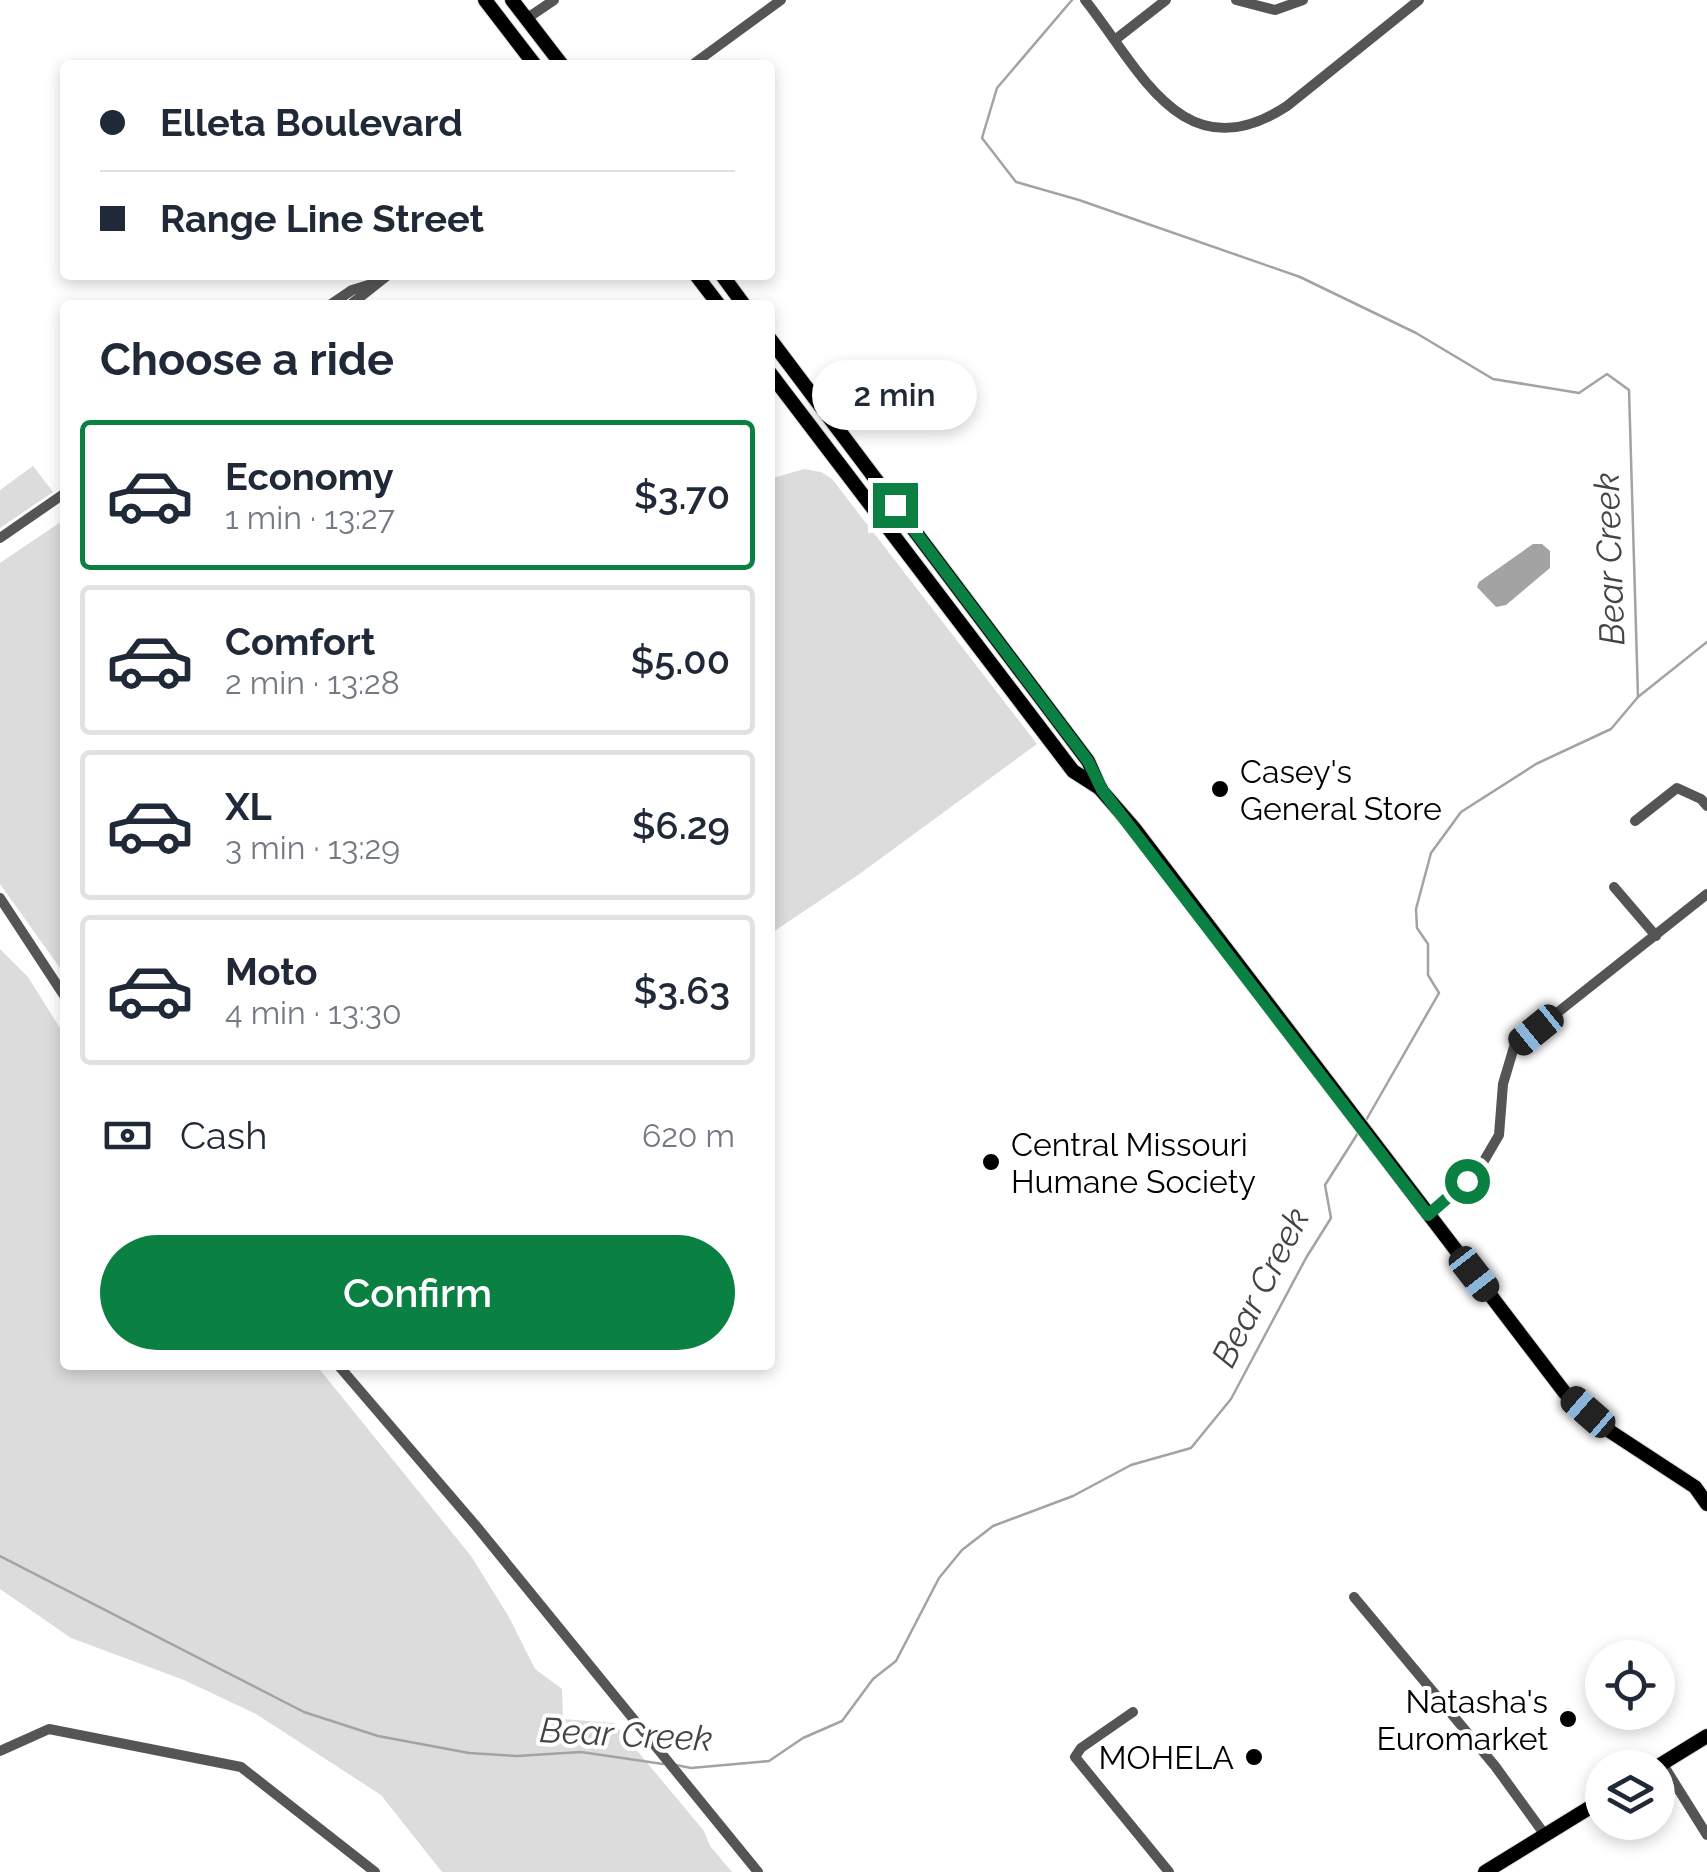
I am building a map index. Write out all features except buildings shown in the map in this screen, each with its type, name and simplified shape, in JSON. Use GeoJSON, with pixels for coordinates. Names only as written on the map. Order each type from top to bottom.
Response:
{"type":"FeatureCollection","features":[{"type":"Feature","properties":{"kind":"main road"},"geometry":{"type":"LineString","coordinates":[[485,0],[531,60]]}},
{"type":"Feature","properties":{"kind":"main road"},"geometry":{"type":"LineString","coordinates":[[512,0],[558,60]]}},
{"type":"Feature","properties":{"kind":"main road"},"geometry":{"type":"LineString","coordinates":[[700,280],[715,300]]}},
{"type":"Feature","properties":{"kind":"main road"},"geometry":{"type":"LineString","coordinates":[[775,346],[1088,761],[1102,790],[1566,1392],[1611,1432],[1701,1488],[1707,1504]]}},
{"type":"Feature","properties":{"kind":"main road"},"geometry":{"type":"LineString","coordinates":[[775,361],[802,396],[824,412]]}},
{"type":"Feature","properties":{"kind":"main road"},"geometry":{"type":"LineString","coordinates":[[775,379],[1073,771],[1102,790]]}},
{"type":"Feature","properties":{"kind":"main road"},"geometry":{"type":"LineString","coordinates":[[814,430],[844,451],[898,524],[916,534]]}},
{"type":"Feature","properties":{"kind":"main road"},"geometry":{"type":"LineString","coordinates":[[1675,1755],[1707,1736]]}},
{"type":"Feature","properties":{"kind":"main road"},"geometry":{"type":"LineString","coordinates":[[1485,1872],[1585,1811]]}},
{"type":"Feature","properties":{"kind":"street"},"geometry":{"type":"LineString","coordinates":[[526,19],[554,0]]}},
{"type":"Feature","properties":{"kind":"street"},"geometry":{"type":"LineString","coordinates":[[699,60],[780,0]]}},
{"type":"Feature","properties":{"kind":"street"},"geometry":{"type":"LineString","coordinates":[[1085,0],[1173,112],[1206,127],[1229,129],[1266,120],[1287,106],[1420,0]]}},
{"type":"Feature","properties":{"kind":"street"},"geometry":{"type":"LineString","coordinates":[[1116,39],[1166,0]]}},
{"type":"Feature","properties":{"kind":"street"},"geometry":{"type":"LineString","coordinates":[[1236,0],[1275,10],[1303,0]]}},
{"type":"Feature","properties":{"kind":"street"},"geometry":{"type":"LineString","coordinates":[[356,300],[381,280]]}},
{"type":"Feature","properties":{"kind":"street"},"geometry":{"type":"LineString","coordinates":[[337,300],[352,290],[375,284]]}},
{"type":"Feature","properties":{"kind":"street"},"geometry":{"type":"LineString","coordinates":[[0,538],[60,496]]}},
{"type":"Feature","properties":{"kind":"street"},"geometry":{"type":"LineString","coordinates":[[1635,822],[1677,788],[1707,806]]}},
{"type":"Feature","properties":{"kind":"street"},"geometry":{"type":"LineString","coordinates":[[1614,887],[1656,936]]}},
{"type":"Feature","properties":{"kind":"street"},"geometry":{"type":"LineString","coordinates":[[1428,1215],[1478,1171],[1499,1135],[1503,1084],[1514,1048],[1707,894]]}},
{"type":"Feature","properties":{"kind":"street"},"geometry":{"type":"LineString","coordinates":[[0,898],[60,989]]}},
{"type":"Feature","properties":{"kind":"street"},"geometry":{"type":"LineString","coordinates":[[342,1370],[477,1527],[758,1872]]}},
{"type":"Feature","properties":{"kind":"street"},"geometry":{"type":"LineString","coordinates":[[1354,1598],[1495,1766],[1546,1835]]}},
{"type":"Feature","properties":{"kind":"street"},"geometry":{"type":"LineString","coordinates":[[1133,1712],[1081,1748],[1076,1758],[1169,1872]]}},
{"type":"Feature","properties":{"kind":"street"},"geometry":{"type":"LineString","coordinates":[[0,1751],[49,1728],[241,1767],[375,1872]]}},
{"type":"Feature","properties":{"kind":"street"},"geometry":{"type":"LineString","coordinates":[[1675,1789],[1707,1836]]}},
{"type":"Feature","properties":{"kind":"shaded area"},"geometry":{"type":"Polygon","coordinates":[[[33,466],[53,492],[0,528],[0,490],[33,466]]]}},
{"type":"Feature","properties":{"kind":"shaded area"},"geometry":{"type":"Polygon","coordinates":[[[804,469],[832,479],[1037,744],[775,931],[775,478],[804,469]]]}},
{"type":"Feature","properties":{"kind":"shaded area"},"geometry":{"type":"Polygon","coordinates":[[[60,522],[60,968],[0,884],[0,563],[60,522]]]}},
{"type":"Feature","properties":{"kind":"shaded area"},"geometry":{"type":"Polygon","coordinates":[[[1533,544],[1542,544],[1550,551],[1550,568],[1506,605],[1496,607],[1477,587],[1479,582],[1533,544]]]}},
{"type":"Feature","properties":{"kind":"shaded area"},"geometry":{"type":"Polygon","coordinates":[[[0,949],[28,977],[60,1028],[60,1370],[320,1370],[471,1556],[509,1617],[535,1669],[562,1689],[563,1719],[614,1723],[704,1831],[710,1846],[732,1872],[442,1872],[381,1795],[256,1714],[184,1680],[71,1638],[0,1589],[0,949]]]}},
{"type":"Feature","properties":{"kind":"waterway","name":"Bear Creek"},"geometry":{"type":"LineString","coordinates":[[1072,0],[997,88],[982,138],[1016,182],[1300,277],[1416,333],[1493,379],[1579,393],[1607,374],[1629,390],[1638,697],[1611,729],[1536,764],[1461,812],[1431,853],[1416,909],[1417,928],[1428,944],[1428,975],[1439,993],[1365,1122]]}},
{"type":"Feature","properties":{"kind":"waterway"},"geometry":{"type":"LineString","coordinates":[[1638,697],[1707,642]]}},
{"type":"Feature","properties":{"kind":"waterway","name":"Bear Creek"},"geometry":{"type":"LineString","coordinates":[[676,1765],[691,1768],[769,1761],[803,1738],[842,1721],[873,1679],[896,1661],[939,1578],[962,1550],[993,1526],[1073,1496],[1131,1465],[1191,1448],[1231,1399],[1331,1218],[1325,1185],[1358,1133]]}},
{"type":"Feature","properties":{"kind":"waterway","name":"Bear Creek"},"geometry":{"type":"LineString","coordinates":[[0,1556],[304,1712],[378,1736],[469,1753],[517,1756],[581,1752],[663,1764]]}},
{"type":"Feature","properties":{"kind":"place","name":"Casey's General Store"},"geometry":{"type":"Point","coordinates":[1220,789]}},
{"type":"Feature","properties":{"kind":"place","name":"Central Missouri Humane Society"},"geometry":{"type":"Point","coordinates":[991,1162]}},
{"type":"Feature","properties":{"kind":"place","name":"Natasha's Euromarket"},"geometry":{"type":"Point","coordinates":[1568,1719]}},
{"type":"Feature","properties":{"kind":"place","name":"MOHELA"},"geometry":{"type":"Point","coordinates":[1254,1757]}},
{"type":"Feature","properties":{"kind":"route"},"geometry":{"type":"LineString","coordinates":[[895,505],[1088,761],[1102,790],[1428,1215],[1467,1181]]}}]}
